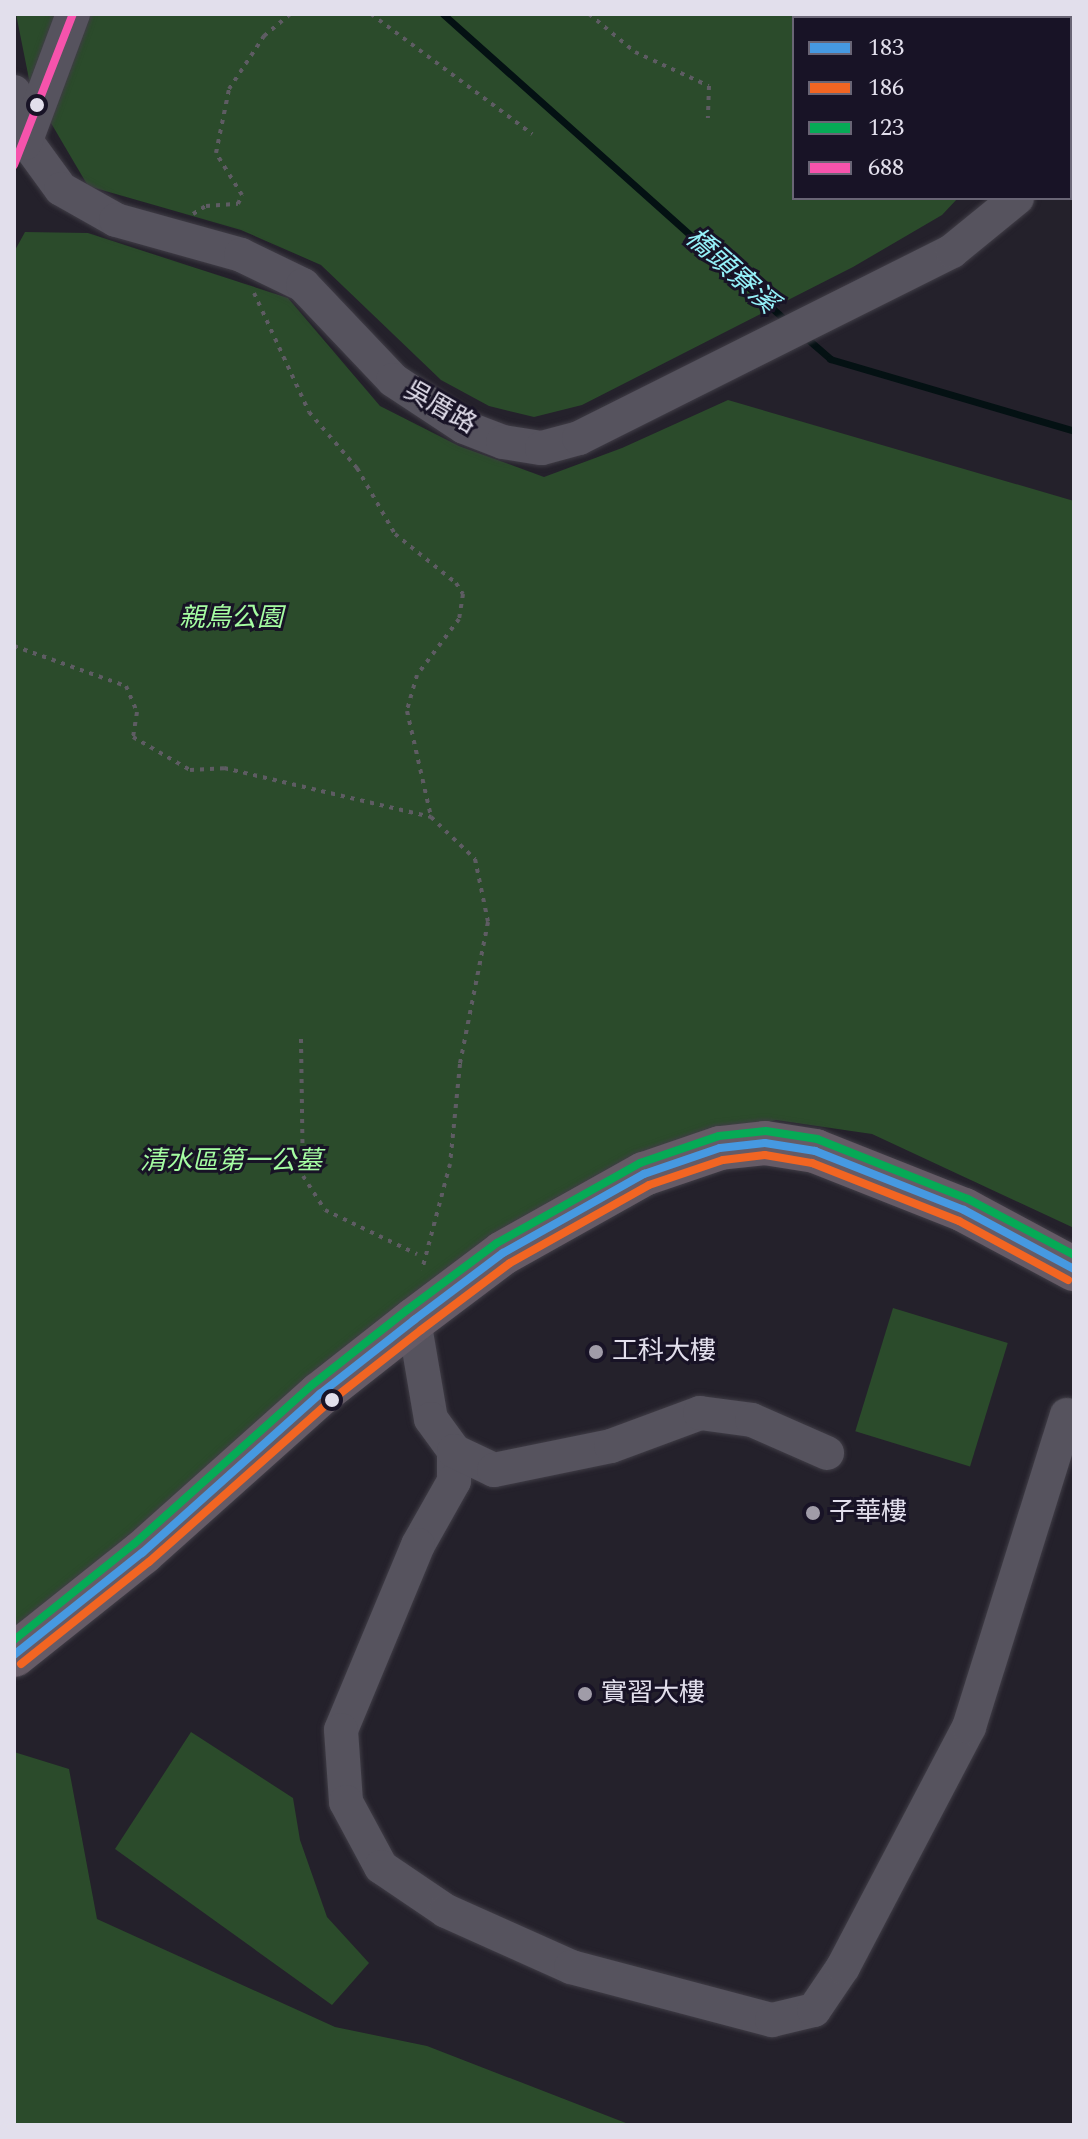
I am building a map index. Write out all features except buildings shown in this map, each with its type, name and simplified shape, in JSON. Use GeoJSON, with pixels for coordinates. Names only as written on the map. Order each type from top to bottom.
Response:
{"type":"FeatureCollection","features":[{"type":"Feature","properties":{"kind":"main road"},"geometry":{"type":"LineString","coordinates":[[14,1655],[142,1553],[320,1394],[414,1320],[503,1253],[644,1174],[720,1148],[765,1143],[815,1151],[936,1199],[1074,1269]]}},
{"type":"Feature","properties":{"kind":"street"},"geometry":{"type":"LineString","coordinates":[[20,153],[73,14]]}},
{"type":"Feature","properties":{"kind":"street"},"geometry":{"type":"LineString","coordinates":[[14,92],[20,153]]}},
{"type":"Feature","properties":{"kind":"street","name":"吳厝路"},"geometry":{"type":"LineString","coordinates":[[20,153],[61,189],[116,220],[241,255],[303,285],[393,380],[464,427],[503,442],[542,448],[579,438],[952,251],[1015,200]]}},
{"type":"Feature","properties":{"kind":"street"},"geometry":{"type":"LineString","coordinates":[[414,1320],[431,1419],[454,1451],[494,1470],[611,1446],[700,1413],[752,1420],[827,1453]]}},
{"type":"Feature","properties":{"kind":"street"},"geometry":{"type":"LineString","coordinates":[[454,1451],[454,1481],[418,1545],[341,1730],[346,1802],[381,1867],[446,1911],[571,1967],[772,2020],[814,2010],[843,1967],[969,1727],[1067,1415]]}},
{"type":"Feature","properties":{"kind":"path"},"geometry":{"type":"LineString","coordinates":[[198,226],[192,214],[196,209],[238,204],[242,195],[216,153],[229,89],[264,36],[290,14]]}},
{"type":"Feature","properties":{"kind":"path"},"geometry":{"type":"LineString","coordinates":[[371,14],[532,134]]}},
{"type":"Feature","properties":{"kind":"path"},"geometry":{"type":"LineString","coordinates":[[591,15],[635,52],[709,86],[708,118]]}},
{"type":"Feature","properties":{"kind":"path"},"geometry":{"type":"LineString","coordinates":[[241,255],[251,286],[309,412],[357,468],[395,534],[456,583],[463,594],[459,619],[417,675],[407,711],[431,817]]}},
{"type":"Feature","properties":{"kind":"path"},"geometry":{"type":"LineString","coordinates":[[14,646],[126,686],[137,712],[133,737],[190,770],[224,768],[431,817],[475,859],[488,922],[460,1064],[450,1164],[414,1320]]}},
{"type":"Feature","properties":{"kind":"path"},"geometry":{"type":"LineString","coordinates":[[301,1039],[303,1176],[325,1210],[417,1254]]}},
{"type":"Feature","properties":{"kind":"green space"},"geometry":{"type":"Polygon","coordinates":[[[16,14],[1074,14],[1072,78],[1072,16],[792,16],[792,200],[956,200],[942,215],[853,267],[582,405],[534,417],[489,406],[441,380],[321,265],[241,230],[88,186],[31,89],[16,14]]]}},
{"type":"Feature","properties":{"kind":"green space"},"geometry":{"type":"Polygon","coordinates":[[[25,232],[88,233],[288,298],[380,406],[459,446],[544,477],[622,448],[728,400],[1074,501],[1074,1228],[872,1134],[776,1120],[689,1142],[340,1358],[14,1631],[14,252],[25,232]]]}},
{"type":"Feature","properties":{"kind":"green space"},"geometry":{"type":"Polygon","coordinates":[[[893,1308],[1008,1343],[970,1466],[855,1431],[893,1308]]]}},
{"type":"Feature","properties":{"kind":"green space"},"geometry":{"type":"Polygon","coordinates":[[[191,1732],[293,1798],[300,1840],[327,1917],[369,1963],[332,2005],[115,1849],[191,1732]]]}},
{"type":"Feature","properties":{"kind":"green space"},"geometry":{"type":"Polygon","coordinates":[[[14,1752],[69,1769],[97,1919],[335,2027],[427,2046],[631,2125],[14,2125],[14,1752]]]}},
{"type":"Feature","properties":{"kind":"waterway","name":"橋頭寮溪"},"geometry":{"type":"LineString","coordinates":[[443,14],[788,322]]}},
{"type":"Feature","properties":{"kind":"waterway","name":"橋頭寮溪"},"geometry":{"type":"LineString","coordinates":[[804,336],[830,359],[1074,431]]}},
{"type":"Feature","properties":{"kind":"transit line","name":"688"},"geometry":{"type":"LineString","coordinates":[[14,165],[73,14]]}},
{"type":"Feature","properties":{"kind":"transit line","name":"123"},"geometry":{"type":"LineString","coordinates":[[14,1640],[134,1544],[312,1385],[407,1310],[497,1243],[640,1163],[719,1136],[766,1131],[817,1139],[968,1199],[1074,1255]]}},
{"type":"Feature","properties":{"kind":"transit line","name":"183"},"geometry":{"type":"LineString","coordinates":[[14,1655],[142,1553],[320,1394],[414,1320],[503,1253],[644,1174],[720,1148],[765,1143],[815,1151],[964,1210],[1074,1269]]}},
{"type":"Feature","properties":{"kind":"transit line","name":"186"},"geometry":{"type":"LineString","coordinates":[[21,1664],[149,1562],[328,1403],[421,1330],[510,1263],[649,1185],[723,1160],[765,1155],[812,1163],[959,1221],[1068,1280]]}},
{"type":"Feature","properties":{"kind":"place","name":"工科大樓"},"geometry":{"type":"Point","coordinates":[596,1352]}},
{"type":"Feature","properties":{"kind":"place","name":"子華樓"},"geometry":{"type":"Point","coordinates":[813,1513]}},
{"type":"Feature","properties":{"kind":"place","name":"實習大樓"},"geometry":{"type":"Point","coordinates":[585,1694]}},
{"type":"Feature","properties":{"kind":"park label","name":"親鳥公園"},"geometry":{"type":"Point","coordinates":[231,619]}},
{"type":"Feature","properties":{"kind":"park label","name":"清水區第一公墓"},"geometry":{"type":"Point","coordinates":[231,1162]}}]}
